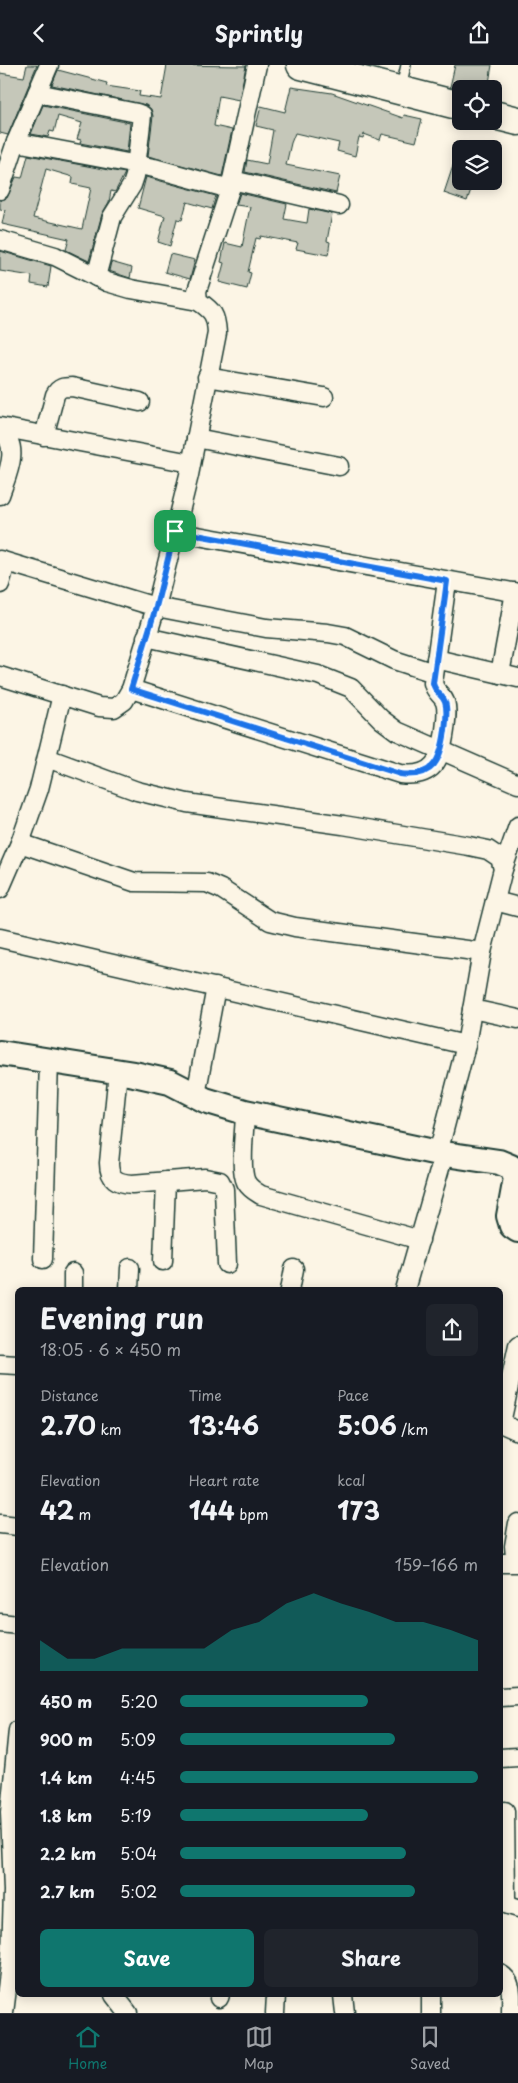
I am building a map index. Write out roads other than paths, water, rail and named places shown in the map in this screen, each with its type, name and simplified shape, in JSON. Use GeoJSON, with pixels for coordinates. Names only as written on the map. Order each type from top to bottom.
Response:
{"type":"FeatureCollection","features":[{"type":"Feature","properties":{"kind":"main road"},"geometry":{"type":"LineString","coordinates":[[301,65],[403,78],[452,102]]}},
{"type":"Feature","properties":{"kind":"main road"},"geometry":{"type":"LineString","coordinates":[[502,117],[518,121]]}},
{"type":"Feature","properties":{"kind":"street"},"geometry":{"type":"LineString","coordinates":[[0,190],[16,142],[49,65]]}},
{"type":"Feature","properties":{"kind":"street"},"geometry":{"type":"LineString","coordinates":[[198,301],[197,291],[200,278],[231,185],[257,65]]}},
{"type":"Feature","properties":{"kind":"street"},"geometry":{"type":"LineString","coordinates":[[36,93],[142,115],[135,176],[132,185],[112,217],[96,277]]}},
{"type":"Feature","properties":{"kind":"street"},"geometry":{"type":"LineString","coordinates":[[16,142],[340,205]]}},
{"type":"Feature","properties":{"kind":"street"},"geometry":{"type":"LineString","coordinates":[[0,240],[54,256],[96,277],[131,289],[198,301],[209,309],[216,318],[217,333],[191,463],[156,607],[131,689],[124,701],[114,708],[99,707],[0,676]]}},
{"type":"Feature","properties":{"kind":"street"},"geometry":{"type":"LineString","coordinates":[[207,377],[324,397]]}},
{"type":"Feature","properties":{"kind":"street"},"geometry":{"type":"LineString","coordinates":[[44,436],[55,395],[63,387],[72,387],[140,401]]}},
{"type":"Feature","properties":{"kind":"street"},"geometry":{"type":"LineString","coordinates":[[0,428],[191,463]]}},
{"type":"Feature","properties":{"kind":"street"},"geometry":{"type":"LineString","coordinates":[[0,428],[8,436],[12,448],[10,467],[0,495]]}},
{"type":"Feature","properties":{"kind":"street"},"geometry":{"type":"LineString","coordinates":[[196,438],[340,466]]}},
{"type":"Feature","properties":{"kind":"street"},"geometry":{"type":"LineString","coordinates":[[175,531],[517,593],[500,674]]}},
{"type":"Feature","properties":{"kind":"street"},"geometry":{"type":"LineString","coordinates":[[0,584],[3,562],[156,607],[266,629],[345,636],[394,660],[518,678]]}},
{"type":"Feature","properties":{"kind":"street"},"geometry":{"type":"LineString","coordinates":[[131,689],[400,774],[414,775],[429,771],[442,751],[446,709],[445,703],[435,690],[435,666],[447,581]]}},
{"type":"Feature","properties":{"kind":"street"},"geometry":{"type":"LineString","coordinates":[[146,637],[318,675],[337,681],[351,688],[381,719],[397,731],[518,784]]}},
{"type":"Feature","properties":{"kind":"street"},"geometry":{"type":"LineString","coordinates":[[1,883],[20,843],[39,789],[62,695]]}},
{"type":"Feature","properties":{"kind":"street"},"geometry":{"type":"LineString","coordinates":[[47,758],[138,791],[188,803],[343,825],[488,851],[500,857],[503,869]]}},
{"type":"Feature","properties":{"kind":"street"},"geometry":{"type":"LineString","coordinates":[[406,1287],[420,1240],[466,1045],[482,952],[503,869],[518,826]]}},
{"type":"Feature","properties":{"kind":"street"},"geometry":{"type":"LineString","coordinates":[[20,843],[134,882],[207,883],[221,889],[270,921],[295,927],[482,952]]}},
{"type":"Feature","properties":{"kind":"street"},"geometry":{"type":"LineString","coordinates":[[495,901],[518,907]]}},
{"type":"Feature","properties":{"kind":"street"},"geometry":{"type":"LineString","coordinates":[[0,938],[466,1045]]}},
{"type":"Feature","properties":{"kind":"street"},"geometry":{"type":"LineString","coordinates":[[196,1095],[216,987]]}},
{"type":"Feature","properties":{"kind":"street"},"geometry":{"type":"LineString","coordinates":[[472,1009],[518,1019]]}},
{"type":"Feature","properties":{"kind":"street"},"geometry":{"type":"LineString","coordinates":[[0,1053],[118,1071],[170,1082],[222,1106],[245,1112],[441,1153],[516,1165],[516,1178],[509,1216],[512,1226],[518,1230]]}},
{"type":"Feature","properties":{"kind":"street"},"geometry":{"type":"LineString","coordinates":[[43,1259],[49,1061]]}},
{"type":"Feature","properties":{"kind":"street"},"geometry":{"type":"LineString","coordinates":[[118,1071],[109,1163],[109,1172],[112,1179],[120,1183],[132,1184],[212,1178],[244,1170]]}},
{"type":"Feature","properties":{"kind":"street"},"geometry":{"type":"LineString","coordinates":[[245,1112],[244,1170],[246,1182],[252,1189],[261,1195],[420,1240]]}},
{"type":"Feature","properties":{"kind":"street"},"geometry":{"type":"LineString","coordinates":[[212,1178],[220,1181],[224,1189],[227,1264]]}},
{"type":"Feature","properties":{"kind":"street"},"geometry":{"type":"LineString","coordinates":[[163,1261],[166,1181]]}},
{"type":"Feature","properties":{"kind":"street"},"geometry":{"type":"LineString","coordinates":[[129,1287],[130,1268]]}},
{"type":"Feature","properties":{"kind":"street"},"geometry":{"type":"LineString","coordinates":[[291,1287],[294,1269]]}},
{"type":"Feature","properties":{"kind":"street"},"geometry":{"type":"LineString","coordinates":[[503,1396],[507,1360],[518,1345]]}},
{"type":"Feature","properties":{"kind":"street"},"geometry":{"type":"LineString","coordinates":[[0,1364],[15,1365]]}},
{"type":"Feature","properties":{"kind":"street"},"geometry":{"type":"LineString","coordinates":[[503,1424],[518,1431]]}},
{"type":"Feature","properties":{"kind":"street"},"geometry":{"type":"LineString","coordinates":[[503,1563],[518,1561],[515,1557],[514,1546],[518,1523]]}},
{"type":"Feature","properties":{"kind":"street"},"geometry":{"type":"LineString","coordinates":[[0,1524],[15,1526]]}},
{"type":"Feature","properties":{"kind":"street"},"geometry":{"type":"LineString","coordinates":[[0,1623],[15,1625]]}},
{"type":"Feature","properties":{"kind":"street"},"geometry":{"type":"LineString","coordinates":[[503,1697],[518,1696]]}},
{"type":"Feature","properties":{"kind":"street"},"geometry":{"type":"LineString","coordinates":[[503,1758],[518,1757]]}},
{"type":"Feature","properties":{"kind":"street"},"geometry":{"type":"LineString","coordinates":[[4,2013],[3,1995],[11,1956],[10,1812],[15,1761]]}},
{"type":"Feature","properties":{"kind":"street"},"geometry":{"type":"LineString","coordinates":[[508,1810],[508,1905]]}},
{"type":"Feature","properties":{"kind":"street"},"geometry":{"type":"LineString","coordinates":[[503,1976],[510,1985],[511,2013]]}},
{"type":"Feature","properties":{"kind":"street"},"geometry":{"type":"LineString","coordinates":[[116,1997],[128,2013]]}},
{"type":"Feature","properties":{"kind":"street"},"geometry":{"type":"LineString","coordinates":[[275,2013],[276,1997]]}},
{"type":"Feature","properties":{"kind":"street"},"geometry":{"type":"LineString","coordinates":[[343,1997],[345,2013]]}},
{"type":"Feature","properties":{"kind":"street"},"geometry":{"type":"LineString","coordinates":[[431,1997],[431,2013]]}}]}
